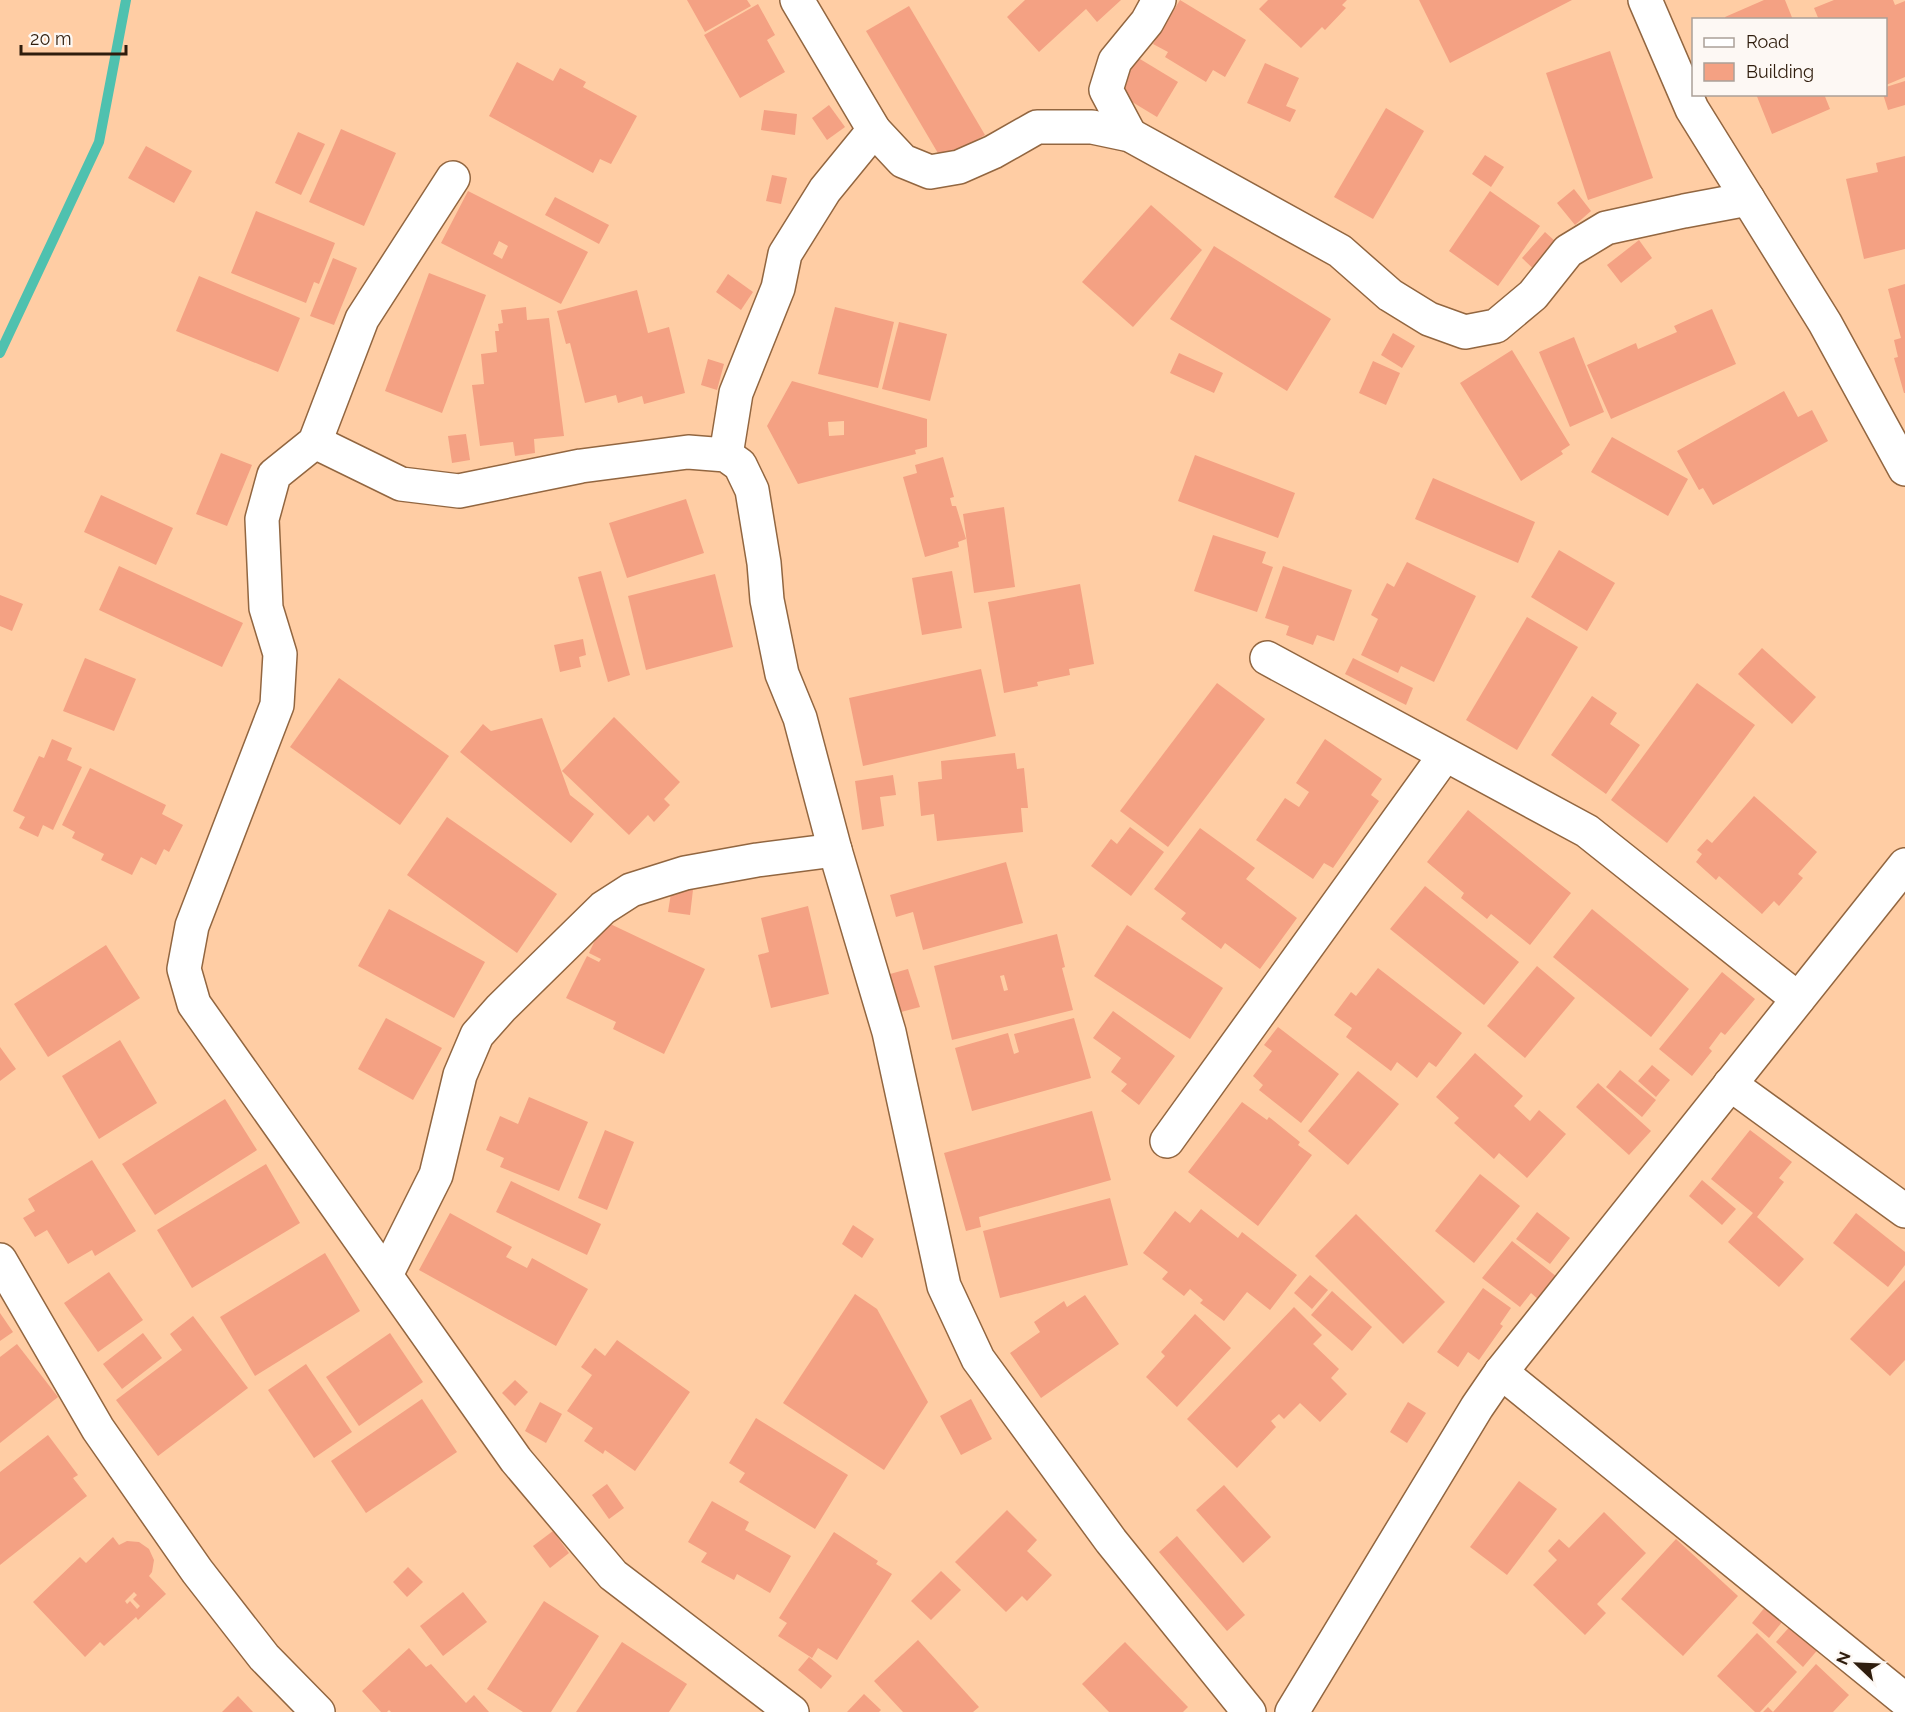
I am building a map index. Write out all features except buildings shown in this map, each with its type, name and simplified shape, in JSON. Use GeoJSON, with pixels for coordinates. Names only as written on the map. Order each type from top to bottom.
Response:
{"type":"FeatureCollection","features":[{"type":"Feature","properties":{"kind":"street"},"geometry":{"type":"LineString","coordinates":[[797,0],[874,130],[903,161],[930,172],[959,168],[1037,127],[1092,127],[1130,135],[1340,251],[1390,295],[1429,319],[1465,332],[1496,326],[1533,295],[1568,251],[1606,228],[1748,200]]}},
{"type":"Feature","properties":{"kind":"street"},"geometry":{"type":"LineString","coordinates":[[1130,135],[1106,90],[1115,61],[1147,22],[1159,0]]}},
{"type":"Feature","properties":{"kind":"street"},"geometry":{"type":"LineString","coordinates":[[1646,0],[1692,109],[1825,323],[1905,469]]}},
{"type":"Feature","properties":{"kind":"street"},"geometry":{"type":"LineString","coordinates":[[726,455],[736,393],[778,288],[785,254],[825,190],[874,130]]}},
{"type":"Feature","properties":{"kind":"street"},"geometry":{"type":"LineString","coordinates":[[453,178],[362,318],[315,442],[274,475],[262,519],[266,608],[280,654],[277,705],[192,926],[184,969],[194,1004],[516,1460],[613,1575],[792,1712]]}},
{"type":"Feature","properties":{"kind":"street"},"geometry":{"type":"LineString","coordinates":[[315,442],[402,484],[459,491],[580,466],[688,452],[726,455],[741,465],[752,490],[764,563],[767,600],[782,674],[800,718],[889,1032],[944,1286],[978,1359],[1111,1541],[1249,1712]]}},
{"type":"Feature","properties":{"kind":"street"},"geometry":{"type":"LineString","coordinates":[[1267,658],[1587,831],[1798,999]]}},
{"type":"Feature","properties":{"kind":"street"},"geometry":{"type":"LineString","coordinates":[[1167,1141],[1445,755]]}},
{"type":"Feature","properties":{"kind":"street"},"geometry":{"type":"LineString","coordinates":[[386,1275],[436,1174],[460,1075],[477,1035],[501,1008],[603,908],[631,890],[685,873],[757,860],[836,850]]}},
{"type":"Feature","properties":{"kind":"street"},"geometry":{"type":"LineString","coordinates":[[1292,1712],[1477,1407],[1501,1372],[1905,865]]}},
{"type":"Feature","properties":{"kind":"street"},"geometry":{"type":"LineString","coordinates":[[1730,1084],[1905,1211]]}},
{"type":"Feature","properties":{"kind":"street"},"geometry":{"type":"LineString","coordinates":[[0,1260],[98,1429],[190,1561],[264,1657],[318,1712]]}},
{"type":"Feature","properties":{"kind":"street"},"geometry":{"type":"LineString","coordinates":[[1501,1372],[1905,1700]]}},
{"type":"Feature","properties":{"kind":"waterway"},"geometry":{"type":"LineString","coordinates":[[0,353],[99,142],[126,0]]}}]}
